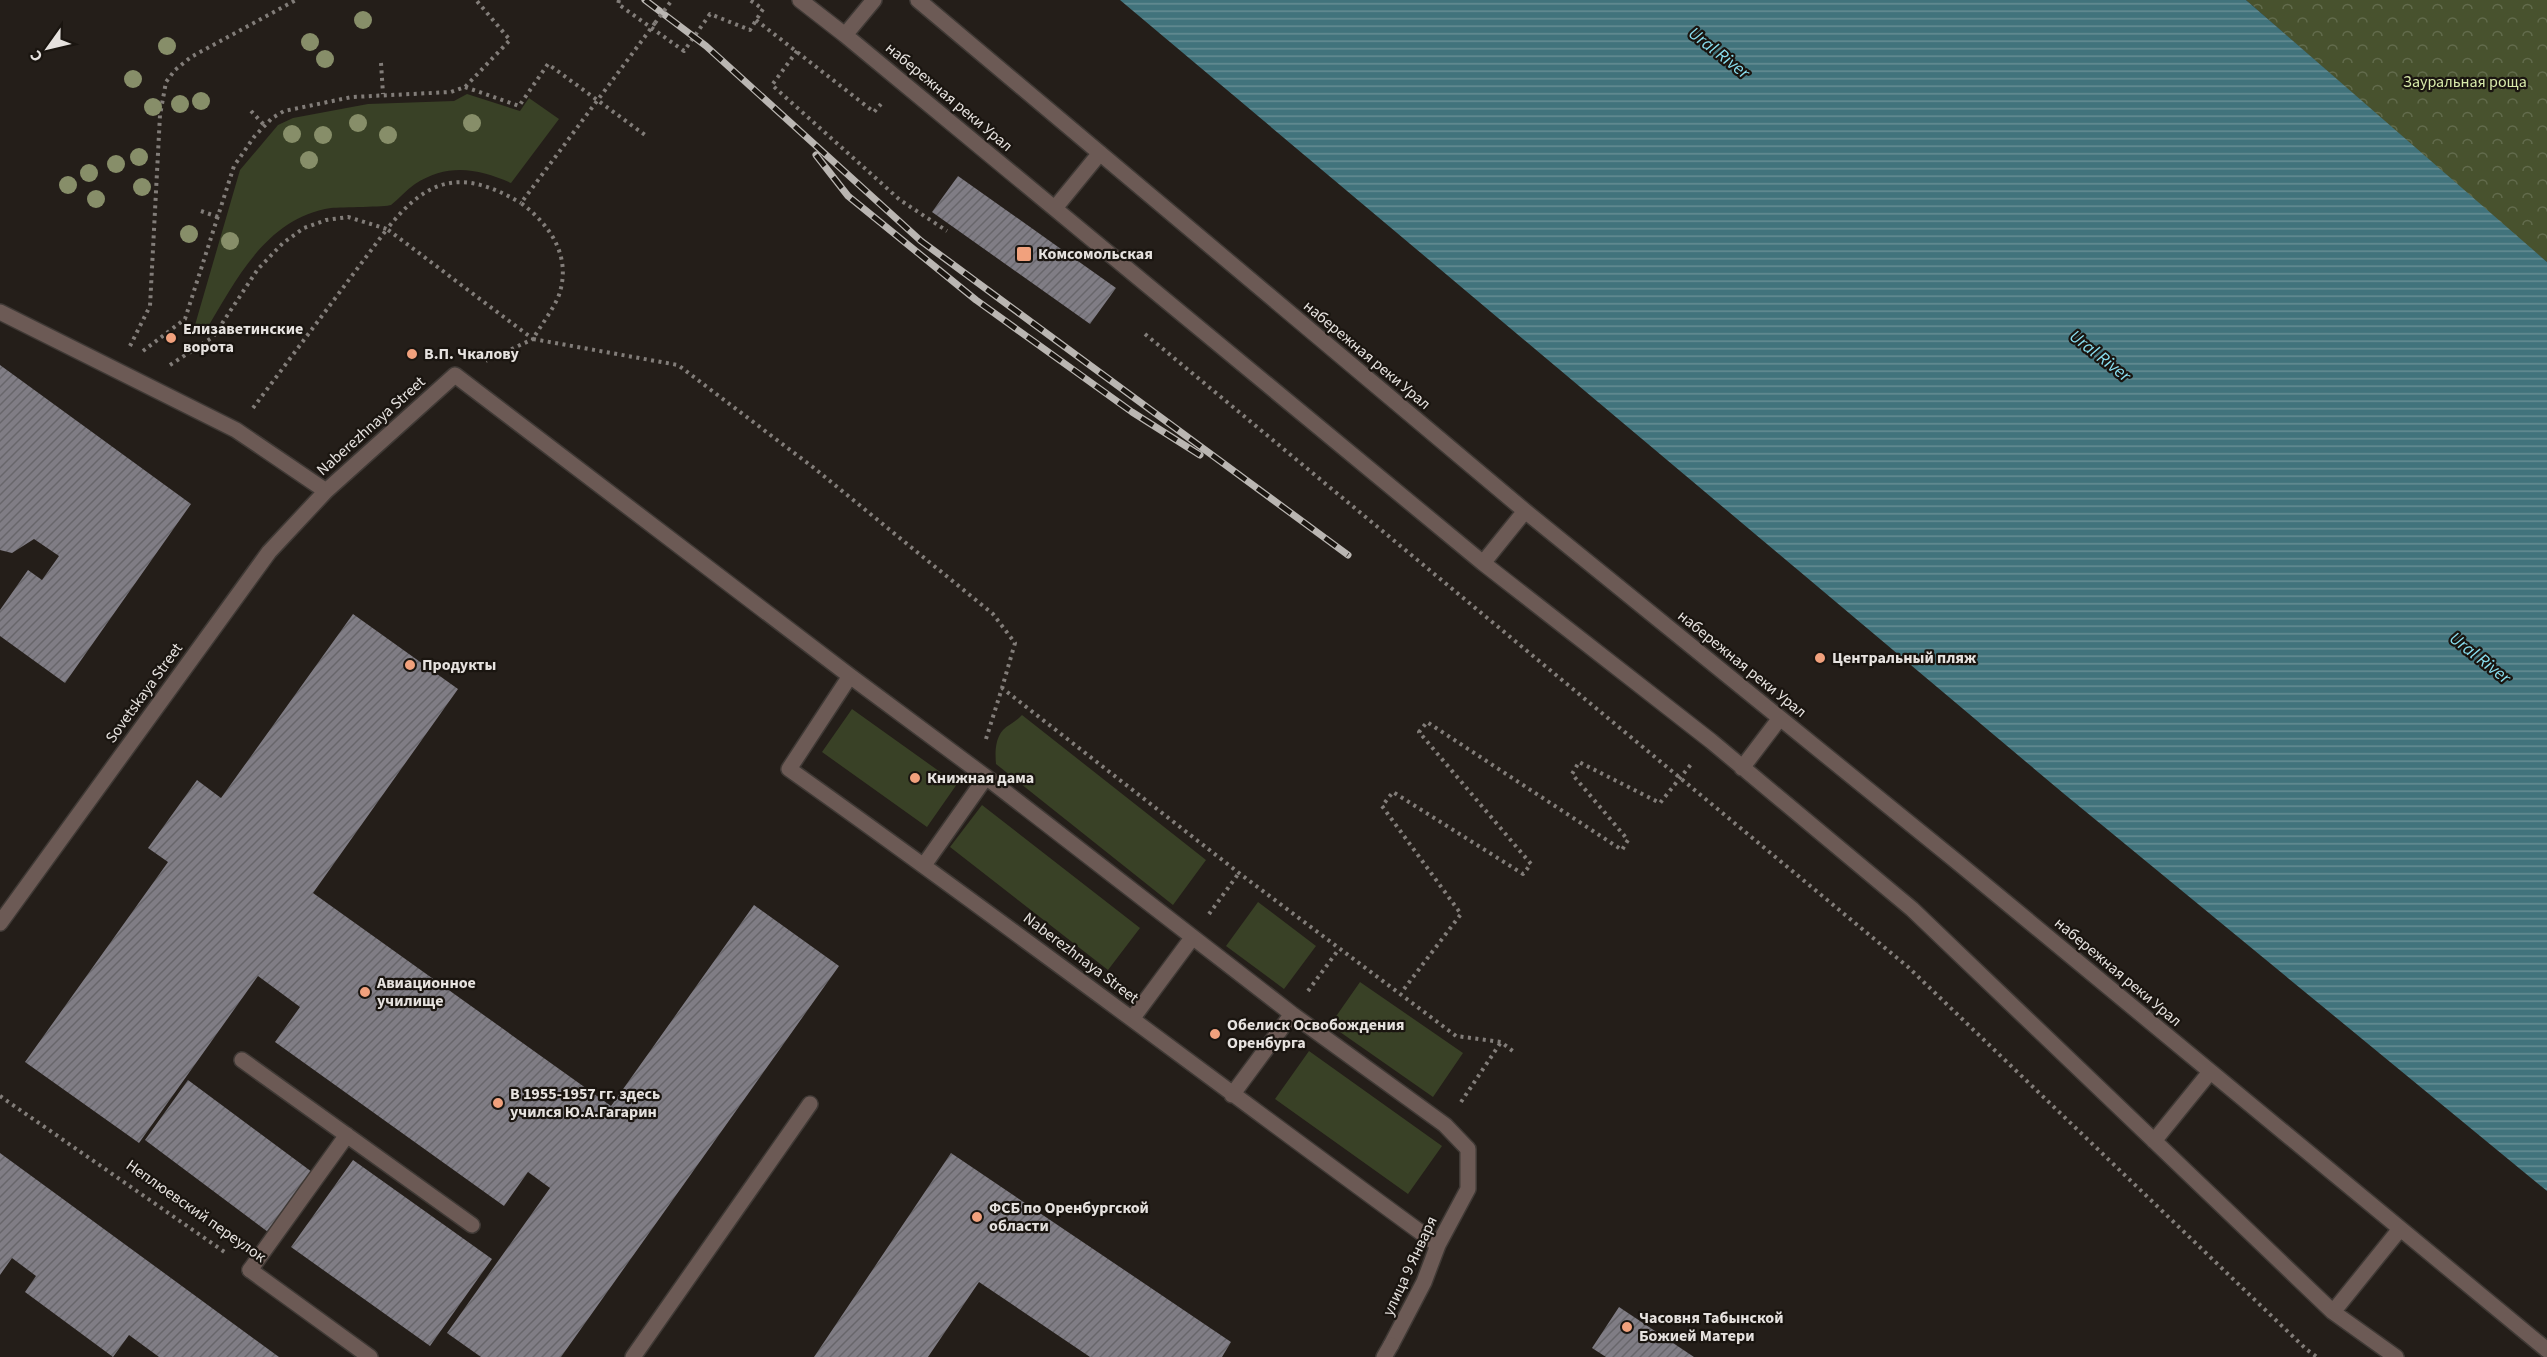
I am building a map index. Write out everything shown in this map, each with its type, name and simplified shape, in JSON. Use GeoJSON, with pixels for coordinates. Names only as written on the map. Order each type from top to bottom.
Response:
{"type":"FeatureCollection","features":[{"type":"Feature","properties":{"kind":"street","name":"набережная реки Урал"},"geometry":{"type":"LineString","coordinates":[[800,0],[1483,563],[1711,741],[1911,909],[2333,1312],[2396,1357]]}},
{"type":"Feature","properties":{"kind":"street"},"geometry":{"type":"LineString","coordinates":[[845,35],[874,0]]}},
{"type":"Feature","properties":{"kind":"street","name":"набережная реки Урал"},"geometry":{"type":"LineString","coordinates":[[918,0],[1525,511],[1780,718],[2547,1350]]}},
{"type":"Feature","properties":{"kind":"street"},"geometry":{"type":"LineString","coordinates":[[1055,208],[1100,153]]}},
{"type":"Feature","properties":{"kind":"street","name":"Naberezhnaya Street"},"geometry":{"type":"LineString","coordinates":[[0,312],[236,430],[326,491],[455,375]]}},
{"type":"Feature","properties":{"kind":"street"},"geometry":{"type":"LineString","coordinates":[[455,375],[986,777],[1292,1014],[1445,1125]]}},
{"type":"Feature","properties":{"kind":"street","name":"Sovetskaya Street"},"geometry":{"type":"LineString","coordinates":[[0,923],[269,552],[326,491]]}},
{"type":"Feature","properties":{"kind":"street"},"geometry":{"type":"LineString","coordinates":[[1483,563],[1525,511]]}},
{"type":"Feature","properties":{"kind":"street","name":"Naberezhnaya Street"},"geometry":{"type":"LineString","coordinates":[[850,676],[789,769],[924,865],[1232,1095],[1438,1245]]}},
{"type":"Feature","properties":{"kind":"street"},"geometry":{"type":"LineString","coordinates":[[1742,768],[1780,718]]}},
{"type":"Feature","properties":{"kind":"street"},"geometry":{"type":"LineString","coordinates":[[924,865],[986,777]]}},
{"type":"Feature","properties":{"kind":"street"},"geometry":{"type":"LineString","coordinates":[[1132,1019],[1192,938]]}},
{"type":"Feature","properties":{"kind":"street"},"geometry":{"type":"LineString","coordinates":[[1232,1095],[1292,1014]]}},
{"type":"Feature","properties":{"kind":"street"},"geometry":{"type":"LineString","coordinates":[[242,1060],[472,1225]]}},
{"type":"Feature","properties":{"kind":"street"},"geometry":{"type":"LineString","coordinates":[[2154,1141],[2210,1072]]}},
{"type":"Feature","properties":{"kind":"street"},"geometry":{"type":"LineString","coordinates":[[633,1357],[810,1104]]}},
{"type":"Feature","properties":{"kind":"street","name":"улица 9 Января"},"geometry":{"type":"LineString","coordinates":[[1388,1351],[1424,1282],[1438,1245],[1468,1189],[1468,1149],[1445,1125]]}},
{"type":"Feature","properties":{"kind":"street"},"geometry":{"type":"LineString","coordinates":[[250,1270],[346,1135]]}},
{"type":"Feature","properties":{"kind":"street"},"geometry":{"type":"LineString","coordinates":[[2333,1312],[2400,1229]]}},
{"type":"Feature","properties":{"kind":"street","name":"Неплюевский переулок"},"geometry":{"type":"LineString","coordinates":[[250,1270],[370,1357]]}},
{"type":"Feature","properties":{"kind":"path"},"geometry":{"type":"LineString","coordinates":[[117,370],[150,306],[160,115],[166,82],[175,70],[191,57],[296,0]]}},
{"type":"Feature","properties":{"kind":"path"},"geometry":{"type":"LineString","coordinates":[[117,370],[185,318],[234,166],[265,126],[284,111],[352,97],[451,92],[465,87],[510,40],[476,0]]}},
{"type":"Feature","properties":{"kind":"path"},"geometry":{"type":"LineString","coordinates":[[619,0],[618,4],[684,51],[710,14],[750,30],[763,9],[750,0]]}},
{"type":"Feature","properties":{"kind":"path"},"geometry":{"type":"LineString","coordinates":[[521,203],[672,0]]}},
{"type":"Feature","properties":{"kind":"path"},"geometry":{"type":"LineString","coordinates":[[756,20],[848,92]]}},
{"type":"Feature","properties":{"kind":"path"},"geometry":{"type":"LineString","coordinates":[[797,51],[772,85],[900,200],[947,231]]}},
{"type":"Feature","properties":{"kind":"path"},"geometry":{"type":"LineString","coordinates":[[381,63],[383,94]]}},
{"type":"Feature","properties":{"kind":"path"},"geometry":{"type":"LineString","coordinates":[[465,87],[519,106],[548,64],[645,135]]}},
{"type":"Feature","properties":{"kind":"path"},"geometry":{"type":"LineString","coordinates":[[251,111],[265,126]]}},
{"type":"Feature","properties":{"kind":"path"},"geometry":{"type":"LineString","coordinates":[[236,430],[387,229],[412,202],[438,186],[451,183],[482,184],[521,203],[540,217],[557,244],[562,279],[559,295],[533,339],[455,375]]}},
{"type":"Feature","properties":{"kind":"path"},"geometry":{"type":"LineString","coordinates":[[201,211],[218,217]]}},
{"type":"Feature","properties":{"kind":"path"},"geometry":{"type":"LineString","coordinates":[[143,383],[213,337],[258,270],[283,243],[304,228],[326,220],[348,217],[387,229],[533,339],[678,364],[814,468],[993,615],[1015,642],[986,738],[986,777]]}},
{"type":"Feature","properties":{"kind":"path"},"geometry":{"type":"LineString","coordinates":[[1145,334],[1908,967],[2297,1341],[2317,1357]]}},
{"type":"Feature","properties":{"kind":"path"},"geometry":{"type":"LineString","coordinates":[[1002,688],[1239,873],[1456,1036],[1501,1042],[1514,1052]]}},
{"type":"Feature","properties":{"kind":"path"},"geometry":{"type":"LineString","coordinates":[[1404,989],[1461,914],[1382,807],[1393,792],[1523,874],[1531,864],[1419,732],[1427,722],[1622,850],[1628,840],[1572,774],[1579,762],[1660,803],[1711,741]]}},
{"type":"Feature","properties":{"kind":"path"},"geometry":{"type":"LineString","coordinates":[[1192,938],[1239,873]]}},
{"type":"Feature","properties":{"kind":"path"},"geometry":{"type":"LineString","coordinates":[[1292,1014],[1339,949]]}},
{"type":"Feature","properties":{"kind":"path"},"geometry":{"type":"LineString","coordinates":[[1445,1125],[1501,1042]]}},
{"type":"Feature","properties":{"kind":"path","name":"Неплюевский переулок"},"geometry":{"type":"LineString","coordinates":[[0,1096],[250,1270]]}},
{"type":"Feature","properties":{"kind":"green space","name":"Зауральная роща"},"geometry":{"type":"Polygon","coordinates":[[[2246,0],[2547,0],[2547,262],[2507,229],[2246,0]]]}},
{"type":"Feature","properties":{"kind":"green space"},"geometry":{"type":"Polygon","coordinates":[[[467,94],[520,111],[529,98],[559,119],[511,183],[475,171],[451,170],[427,177],[415,184],[391,205],[331,208],[308,214],[288,224],[255,254],[205,332],[195,325],[240,170],[278,125],[293,118],[368,104],[454,101],[467,94]]]}},
{"type":"Feature","properties":{"kind":"green space"},"geometry":{"type":"Polygon","coordinates":[[[852,709],[957,784],[927,827],[822,752],[852,709]]]}},
{"type":"Feature","properties":{"kind":"green space"},"geometry":{"type":"Polygon","coordinates":[[[1022,715],[1206,860],[1173,905],[996,764],[996,746],[1000,734],[1022,715]]]}},
{"type":"Feature","properties":{"kind":"green space"},"geometry":{"type":"Polygon","coordinates":[[[982,805],[1140,928],[1108,970],[950,847],[982,805]]]}},
{"type":"Feature","properties":{"kind":"green space"},"geometry":{"type":"Polygon","coordinates":[[[1258,902],[1316,946],[1284,989],[1226,946],[1258,902]]]}},
{"type":"Feature","properties":{"kind":"green space"},"geometry":{"type":"Polygon","coordinates":[[[1360,982],[1463,1053],[1433,1097],[1330,1025],[1360,982]]]}},
{"type":"Feature","properties":{"kind":"green space"},"geometry":{"type":"Polygon","coordinates":[[[1309,1051],[1442,1146],[1408,1194],[1275,1099],[1309,1051]]]}},
{"type":"Feature","properties":{"kind":"water","name":"Ural River"},"geometry":{"type":"Polygon","coordinates":[[[1120,0],[2246,0],[2547,262],[2547,1191],[2063,793],[1120,0]]]}},
{"type":"Feature","properties":{"kind":"building"},"geometry":{"type":"Polygon","coordinates":[[[958,176],[1116,288],[1090,324],[932,212],[958,176]]]}},
{"type":"Feature","properties":{"kind":"building"},"geometry":{"type":"Polygon","coordinates":[[[0,365],[191,504],[65,683],[0,636],[0,610],[28,570],[42,580],[59,556],[34,539],[12,553],[0,550],[0,365]]]}},
{"type":"Feature","properties":{"kind":"building","name":"Авиационное училище"},"geometry":{"type":"Polygon","coordinates":[[[353,614],[458,689],[313,893],[611,1106],[754,905],[839,966],[561,1357],[481,1357],[447,1333],[550,1188],[528,1172],[504,1206],[275,1042],[300,1007],[258,976],[139,1143],[25,1062],[168,862],[148,848],[197,780],[221,798],[353,614]]]}},
{"type":"Feature","properties":{"kind":"building"},"geometry":{"type":"Polygon","coordinates":[[[188,1080],[312,1172],[268,1232],[145,1140],[188,1080]]]}},
{"type":"Feature","properties":{"kind":"building"},"geometry":{"type":"Polygon","coordinates":[[[0,1153],[279,1357],[159,1357],[129,1335],[113,1357],[25,1292],[36,1276],[12,1258],[0,1275],[0,1153]]]}},
{"type":"Feature","properties":{"kind":"building","name":"ФСБ по Оренбургской области"},"geometry":{"type":"Polygon","coordinates":[[[951,1153],[1231,1342],[1222,1357],[1090,1357],[979,1282],[928,1357],[814,1357],[951,1153]]]}},
{"type":"Feature","properties":{"kind":"building"},"geometry":{"type":"Polygon","coordinates":[[[353,1160],[492,1259],[430,1346],[291,1247],[353,1160]]]}},
{"type":"Feature","properties":{"kind":"building","name":"Часовня Табынской Божией Матери"},"geometry":{"type":"Polygon","coordinates":[[[1619,1307],[1694,1357],[1606,1357],[1592,1348],[1619,1307]]]}},
{"type":"Feature","properties":{"kind":"railway"},"geometry":{"type":"LineString","coordinates":[[645,0],[706,46],[921,241],[1348,555]]}},
{"type":"Feature","properties":{"kind":"railway"},"geometry":{"type":"LineString","coordinates":[[816,155],[848,196],[976,300],[1132,412],[1200,455]]}},
{"type":"Feature","properties":{"kind":"place","name":"Комсомольская"},"geometry":{"type":"Point","coordinates":[1024,254]}},
{"type":"Feature","properties":{"kind":"place","name":"Елизаветинские ворота"},"geometry":{"type":"Point","coordinates":[171,338]}},
{"type":"Feature","properties":{"kind":"place","name":"В.П. Чкалову"},"geometry":{"type":"Point","coordinates":[412,354]}},
{"type":"Feature","properties":{"kind":"place","name":"Центральный пляж"},"geometry":{"type":"Point","coordinates":[1820,658]}},
{"type":"Feature","properties":{"kind":"place","name":"Продукты"},"geometry":{"type":"Point","coordinates":[410,665]}},
{"type":"Feature","properties":{"kind":"place","name":"Книжная дама"},"geometry":{"type":"Point","coordinates":[915,778]}},
{"type":"Feature","properties":{"kind":"place","name":"Авиационное училище"},"geometry":{"type":"Point","coordinates":[365,992]}},
{"type":"Feature","properties":{"kind":"place","name":"Обелиск Освобождения Оренбурга"},"geometry":{"type":"Point","coordinates":[1215,1034]}},
{"type":"Feature","properties":{"kind":"place","name":"В 1955-1957 гг. здесь учился Ю.А.Гагарин"},"geometry":{"type":"Point","coordinates":[498,1103]}},
{"type":"Feature","properties":{"kind":"place","name":"ФСБ по Оренбургской области"},"geometry":{"type":"Point","coordinates":[977,1217]}},
{"type":"Feature","properties":{"kind":"place","name":"Часовня Табынской Божией Матери"},"geometry":{"type":"Point","coordinates":[1627,1327]}}]}
